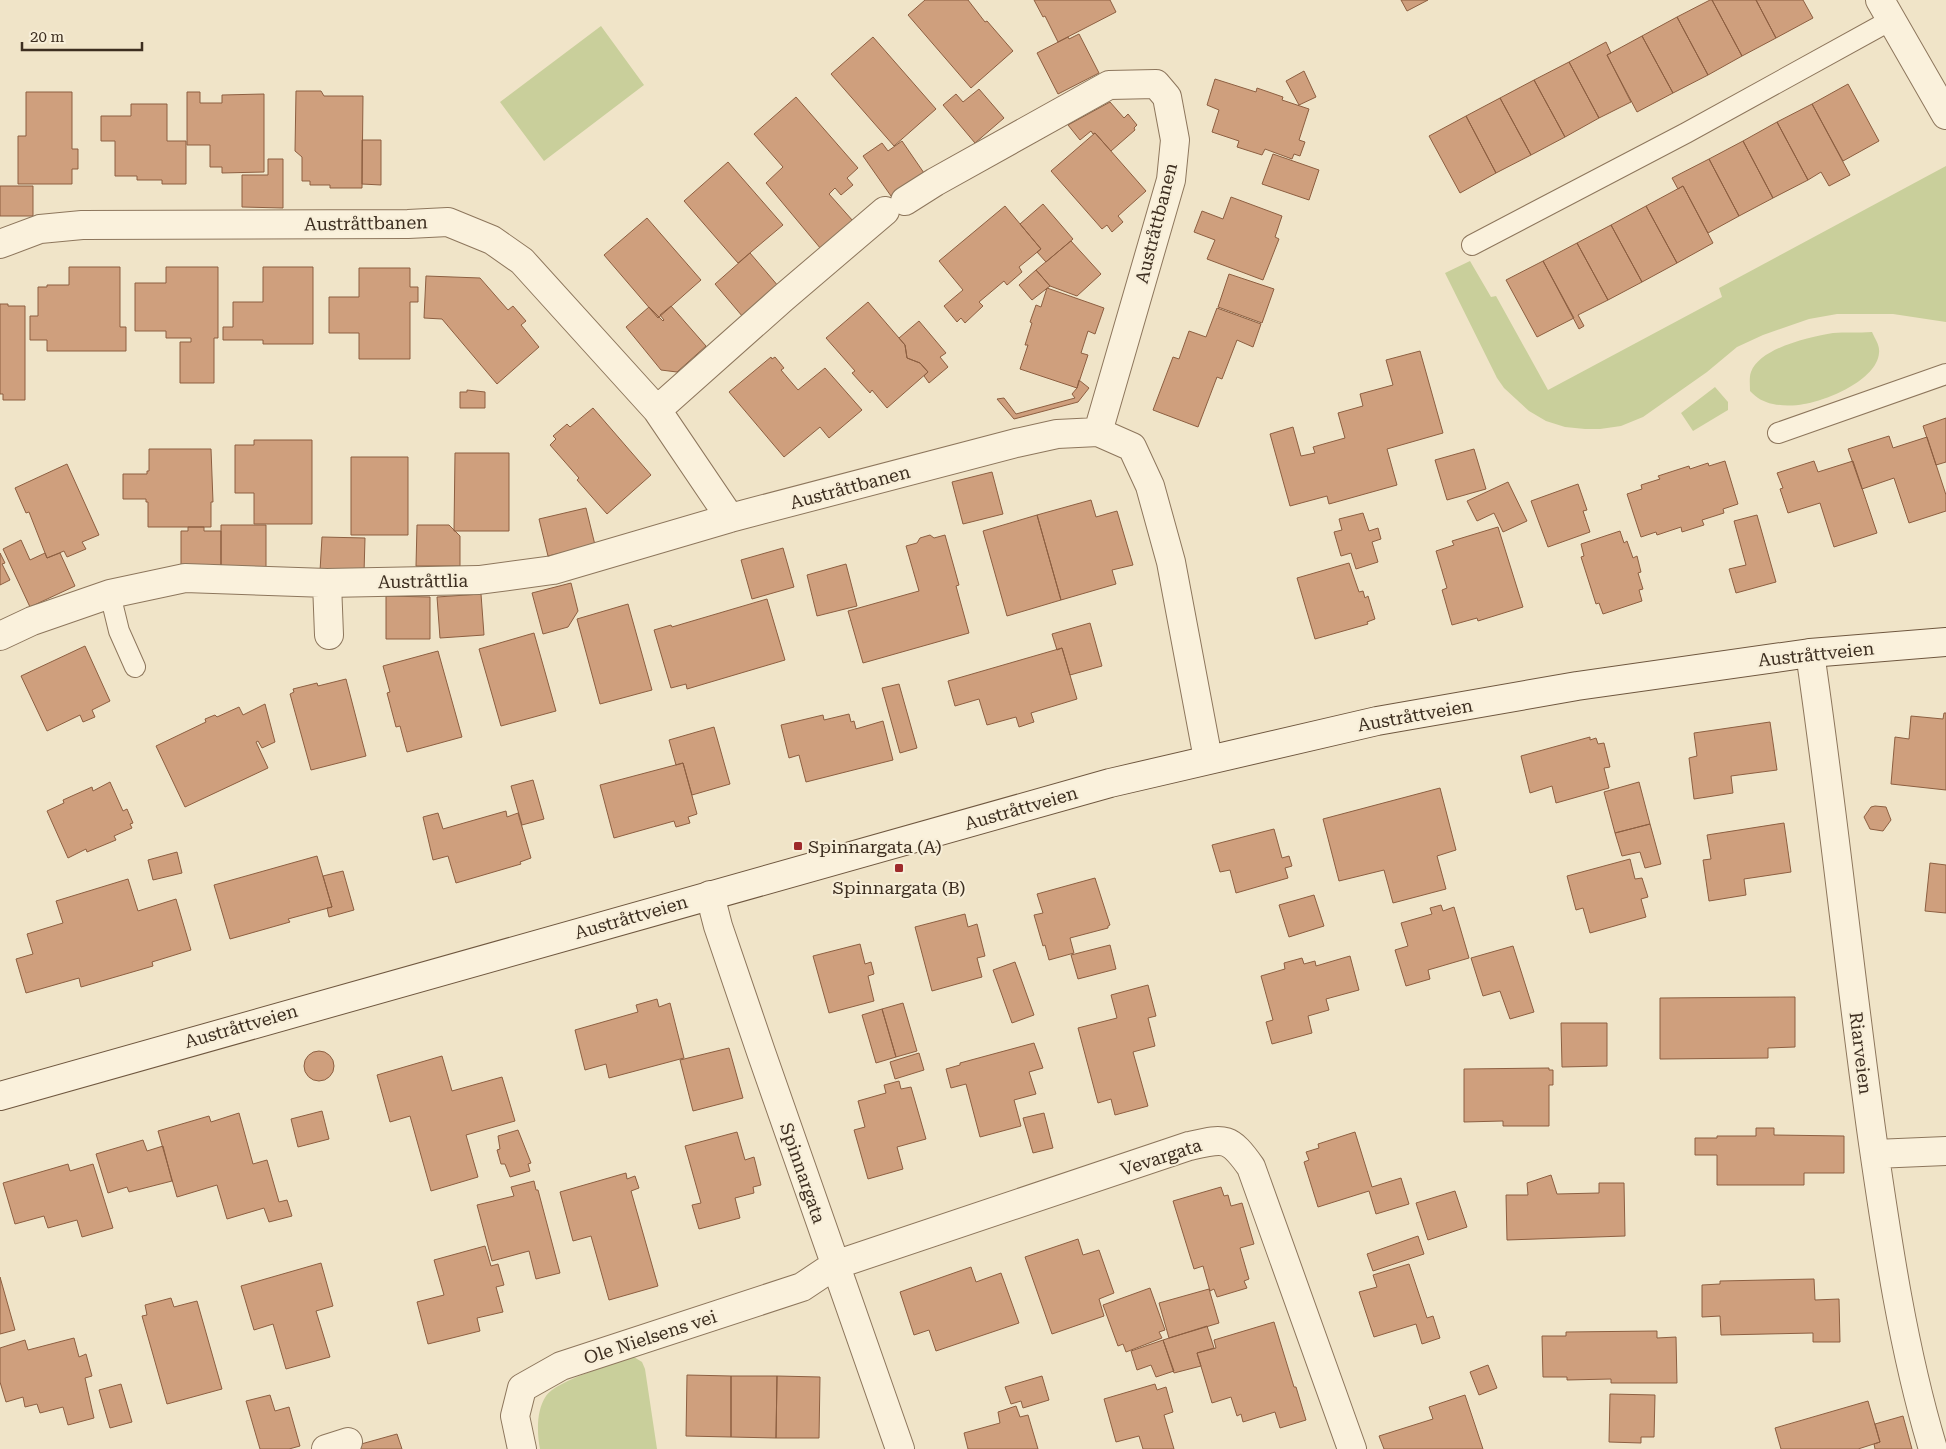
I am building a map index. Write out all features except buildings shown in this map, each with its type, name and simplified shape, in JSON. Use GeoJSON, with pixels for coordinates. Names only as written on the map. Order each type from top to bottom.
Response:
{"type":"FeatureCollection","features":[{"type":"Feature","properties":{"kind":"street"},"geometry":{"type":"LineString","coordinates":[[1885,10],[1946,115]]}},
{"type":"Feature","properties":{"kind":"street","name":"Austråttbanen"},"geometry":{"type":"LineString","coordinates":[[657,410],[783,298],[895,206],[1109,85],[1156,84],[1167,97],[1176,140],[1171,180],[1098,432]]}},
{"type":"Feature","properties":{"kind":"street","name":"Austråttbanen"},"geometry":{"type":"LineString","coordinates":[[0,244],[40,228],[82,225],[408,224],[448,222],[492,240],[522,261],[657,410],[730,518],[1016,443],[1057,434],[1098,432],[1132,447],[1150,486],[1171,562],[1208,759]]}},
{"type":"Feature","properties":{"kind":"street","name":"Austråttlia"},"geometry":{"type":"LineString","coordinates":[[0,636],[32,621],[110,594],[185,578],[328,583],[479,580],[553,570],[730,518]]}},
{"type":"Feature","properties":{"kind":"street"},"geometry":{"type":"LineString","coordinates":[[328,583],[328,635]]}},
{"type":"Feature","properties":{"kind":"street","name":"Austråttveien"},"geometry":{"type":"LineString","coordinates":[[0,1096],[1110,783],[1208,759],[1377,721],[1587,685],[1810,653],[1946,642]]}},
{"type":"Feature","properties":{"kind":"street","name":"Riarveien"},"geometry":{"type":"LineString","coordinates":[[1810,653],[1890,1264],[1908,1352],[1933,1449]]}},
{"type":"Feature","properties":{"kind":"street","name":"Spinnargata"},"geometry":{"type":"LineString","coordinates":[[710,895],[733,971],[900,1449]]}},
{"type":"Feature","properties":{"kind":"street","name":"Vevargata"},"geometry":{"type":"LineString","coordinates":[[835,1264],[1189,1146],[1219,1140],[1238,1148],[1251,1167],[1352,1449]]}},
{"type":"Feature","properties":{"kind":"street"},"geometry":{"type":"LineString","coordinates":[[1875,1154],[1946,1151]]}},
{"type":"Feature","properties":{"kind":"street","name":"Ole Nielsens vei"},"geometry":{"type":"LineString","coordinates":[[522,1449],[515,1416],[522,1388],[561,1366],[802,1287],[835,1264]]}},
{"type":"Feature","properties":{"kind":"lane"},"geometry":{"type":"LineString","coordinates":[[1472,245],[1686,132],[1885,10]]}},
{"type":"Feature","properties":{"kind":"lane"},"geometry":{"type":"LineString","coordinates":[[1778,433],[1946,374]]}},
{"type":"Feature","properties":{"kind":"lane"},"geometry":{"type":"LineString","coordinates":[[110,594],[119,631],[135,667]]}},
{"type":"Feature","properties":{"kind":"green space"},"geometry":{"type":"Polygon","coordinates":[[[601,26],[644,85],[544,161],[500,102],[601,26]]]}},
{"type":"Feature","properties":{"kind":"green space"},"geometry":{"type":"Polygon","coordinates":[[[1946,166],[1946,322],[1893,314],[1837,314],[1809,319],[1763,335],[1737,347],[1707,372],[1643,417],[1621,426],[1600,429],[1565,427],[1546,421],[1529,411],[1504,388],[1497,378],[1445,273],[1470,261],[1491,297],[1496,296],[1548,390],[1722,297],[1719,288],[1946,166]]]}},
{"type":"Feature","properties":{"kind":"green space"},"geometry":{"type":"Polygon","coordinates":[[[1872,332],[1879,347],[1876,363],[1870,372],[1860,380],[1837,394],[1813,402],[1784,405],[1763,401],[1750,391],[1751,372],[1764,356],[1775,350],[1823,335],[1872,332]]]}},
{"type":"Feature","properties":{"kind":"green space"},"geometry":{"type":"Polygon","coordinates":[[[1715,387],[1728,402],[1728,410],[1693,431],[1681,413],[1715,387]]]}},
{"type":"Feature","properties":{"kind":"green space"},"geometry":{"type":"Polygon","coordinates":[[[634,1357],[642,1362],[645,1369],[657,1449],[540,1449],[538,1422],[540,1408],[546,1396],[552,1390],[573,1378],[634,1357]]]}},
{"type":"Feature","properties":{"kind":"place","name":"Spinnargata (A)"},"geometry":{"type":"Point","coordinates":[798,846]}},
{"type":"Feature","properties":{"kind":"place","name":"Spinnargata (B)"},"geometry":{"type":"Point","coordinates":[899,868]}}]}
